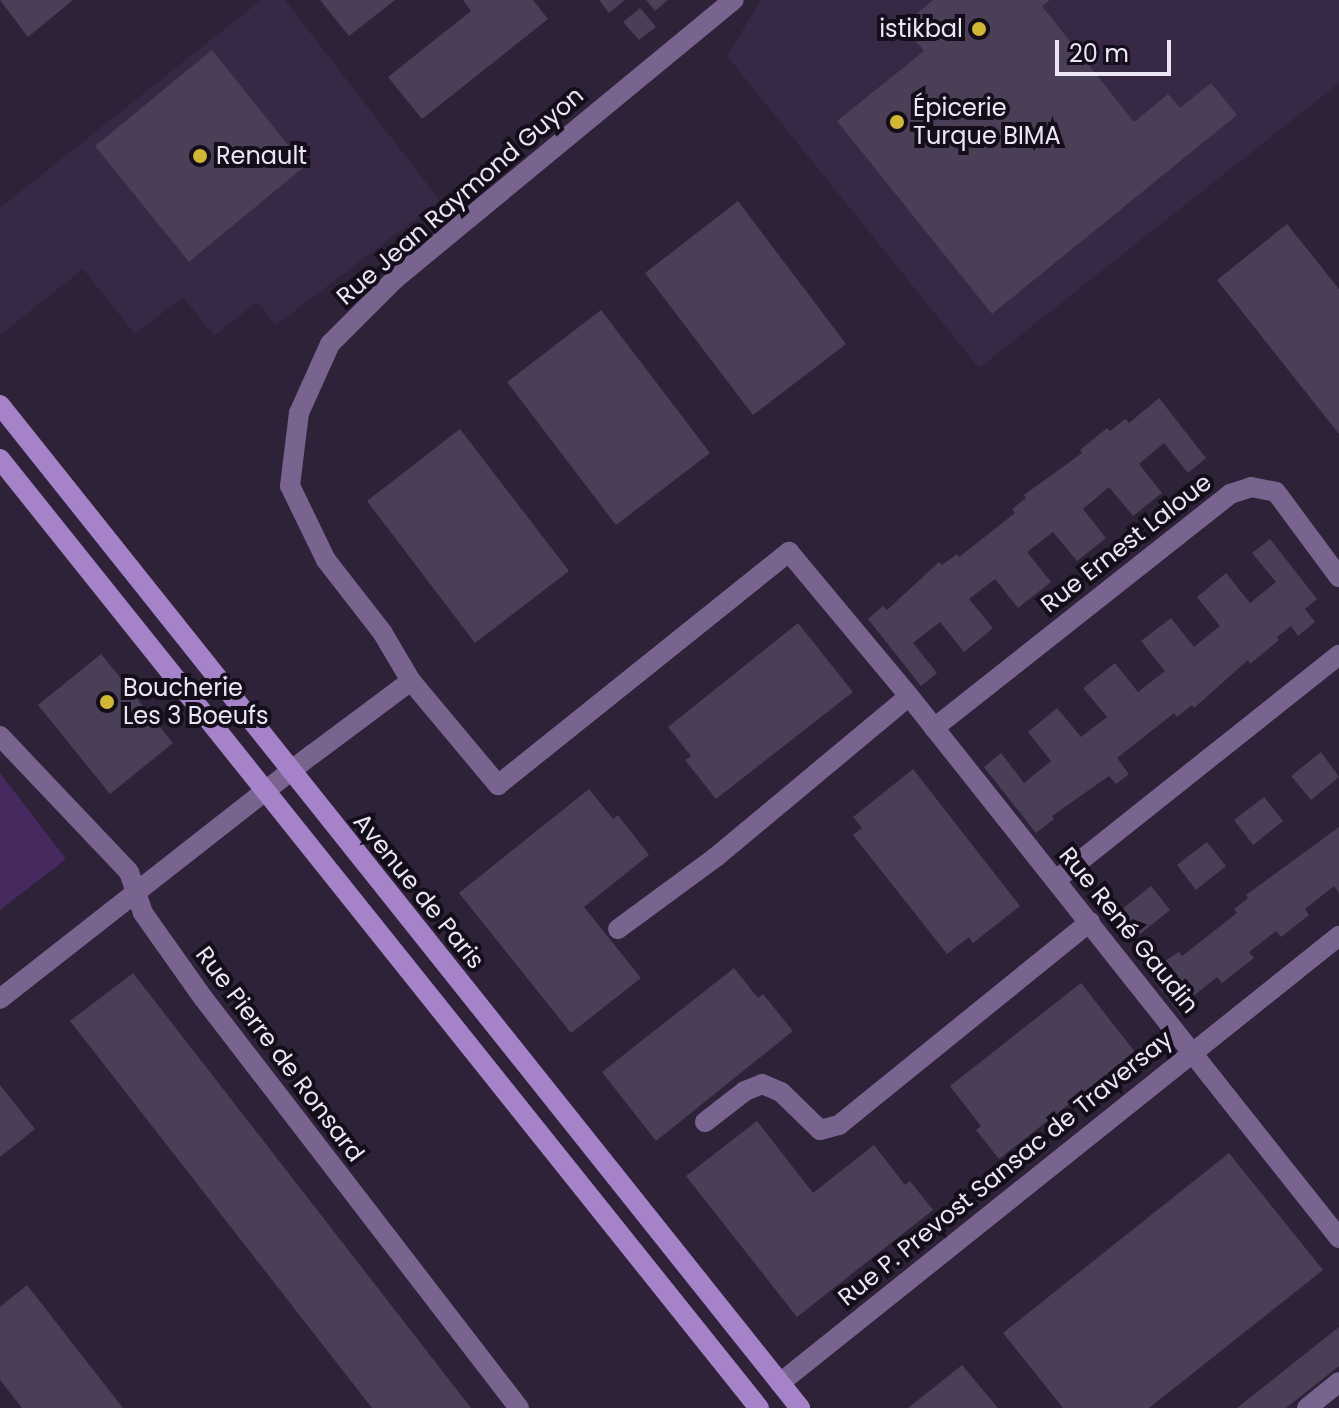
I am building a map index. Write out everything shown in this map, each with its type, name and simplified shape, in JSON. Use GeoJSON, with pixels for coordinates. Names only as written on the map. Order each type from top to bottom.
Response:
{"type":"FeatureCollection","features":[{"type":"Feature","properties":{"kind":"main road","name":"Avenue de Paris"},"geometry":{"type":"LineString","coordinates":[[0,405],[800,1408]]}},
{"type":"Feature","properties":{"kind":"main road"},"geometry":{"type":"LineString","coordinates":[[0,459],[759,1408]]}},
{"type":"Feature","properties":{"kind":"street","name":"Rue Jean Raymond Guyon"},"geometry":{"type":"LineString","coordinates":[[734,0],[395,279],[330,344],[299,413],[290,486],[326,560],[382,632],[411,681],[498,785],[789,552],[909,696]]}},
{"type":"Feature","properties":{"kind":"street","name":"Rue Ernest Laloue"},"geometry":{"type":"LineString","coordinates":[[934,728],[1230,494],[1251,487],[1276,492],[1339,577]]}},
{"type":"Feature","properties":{"kind":"street"},"geometry":{"type":"LineString","coordinates":[[1056,880],[1339,655]]}},
{"type":"Feature","properties":{"kind":"street"},"geometry":{"type":"LineString","coordinates":[[0,999],[411,681]]}},
{"type":"Feature","properties":{"kind":"street"},"geometry":{"type":"LineString","coordinates":[[618,929],[716,857],[909,696]]}},
{"type":"Feature","properties":{"kind":"street","name":"Rue René Gaudin"},"geometry":{"type":"LineString","coordinates":[[909,696],[1339,1238]]}},
{"type":"Feature","properties":{"kind":"street","name":"Rue Pierre de Ronsard"},"geometry":{"type":"LineString","coordinates":[[0,736],[129,872],[143,913],[204,999],[519,1408]]}},
{"type":"Feature","properties":{"kind":"street"},"geometry":{"type":"LineString","coordinates":[[705,1122],[745,1091],[762,1084],[781,1092],[820,1130],[839,1125],[1090,922]]}},
{"type":"Feature","properties":{"kind":"street","name":"Rue P. Prevost Sansac de Traversay"},"geometry":{"type":"LineString","coordinates":[[780,1383],[1192,1050],[1339,936]]}},
{"type":"Feature","properties":{"kind":"street"},"geometry":{"type":"LineString","coordinates":[[1307,1408],[1339,1382]]}},
{"type":"Feature","properties":{"kind":"shaded area"},"geometry":{"type":"Polygon","coordinates":[[[261,0],[285,0],[440,201],[276,325],[257,302],[214,336],[183,297],[135,334],[83,269],[0,335],[0,208],[261,0]]]}},
{"type":"Feature","properties":{"kind":"shaded area"},"geometry":{"type":"Polygon","coordinates":[[[761,0],[1339,0],[1339,83],[979,368],[727,56],[761,0]]]}},
{"type":"Feature","properties":{"kind":"shaded area"},"geometry":{"type":"Polygon","coordinates":[[[0,773],[66,859],[0,910],[0,773]]]}},
{"type":"Feature","properties":{"kind":"building"},"geometry":{"type":"Polygon","coordinates":[[[0,0],[73,0],[28,37],[0,0]]]}},
{"type":"Feature","properties":{"kind":"building"},"geometry":{"type":"Polygon","coordinates":[[[320,0],[395,0],[349,36],[320,0]]]}},
{"type":"Feature","properties":{"kind":"building"},"geometry":{"type":"Polygon","coordinates":[[[463,0],[533,0],[548,19],[422,119],[388,77],[471,11],[463,0]]]}},
{"type":"Feature","properties":{"kind":"building"},"geometry":{"type":"Polygon","coordinates":[[[599,0],[625,0],[609,13],[599,0]]]}},
{"type":"Feature","properties":{"kind":"building"},"geometry":{"type":"Polygon","coordinates":[[[646,0],[668,0],[655,11],[646,0]]]}},
{"type":"Feature","properties":{"kind":"building"},"geometry":{"type":"Polygon","coordinates":[[[933,0],[1050,0],[1042,6],[1134,122],[1168,94],[1180,108],[1211,83],[1237,115],[992,314],[837,121],[924,51],[903,25],[933,0]]]}},
{"type":"Feature","properties":{"kind":"building"},"geometry":{"type":"Polygon","coordinates":[[[640,8],[656,27],[639,40],[623,22],[640,8]]]}},
{"type":"Feature","properties":{"kind":"building","name":"Renault"},"geometry":{"type":"Polygon","coordinates":[[[212,50],[305,166],[189,262],[95,146],[212,50]]]}},
{"type":"Feature","properties":{"kind":"building"},"geometry":{"type":"Polygon","coordinates":[[[738,201],[846,344],[753,415],[645,273],[738,201]]]}},
{"type":"Feature","properties":{"kind":"building"},"geometry":{"type":"Polygon","coordinates":[[[1287,224],[1339,289],[1339,434],[1217,280],[1287,224]]]}},
{"type":"Feature","properties":{"kind":"building"},"geometry":{"type":"Polygon","coordinates":[[[601,310],[710,453],[616,525],[507,382],[601,310]]]}},
{"type":"Feature","properties":{"kind":"building"},"geometry":{"type":"Polygon","coordinates":[[[1159,398],[1206,458],[1188,473],[1164,443],[1139,464],[1162,493],[1133,516],[1109,487],[1083,509],[1106,538],[1077,561],[1053,532],[1027,552],[1051,582],[1018,608],[995,579],[969,599],[993,628],[964,652],[940,622],[913,643],[937,673],[921,686],[868,619],[883,606],[887,610],[939,562],[942,565],[957,554],[959,557],[1015,513],[1012,509],[1026,498],[1024,495],[1082,453],[1080,450],[1107,428],[1110,431],[1125,419],[1129,423],[1159,398]]]}},
{"type":"Feature","properties":{"kind":"building"},"geometry":{"type":"Polygon","coordinates":[[[460,429],[569,571],[475,643],[367,501],[460,429]]]}},
{"type":"Feature","properties":{"kind":"building"},"geometry":{"type":"Polygon","coordinates":[[[1270,539],[1317,599],[1305,609],[1315,622],[1298,636],[1291,626],[1277,637],[1279,640],[1250,664],[1248,660],[1194,708],[1192,705],[1177,717],[1174,713],[1117,758],[1129,774],[1116,784],[1109,776],[1052,816],[1054,819],[1036,833],[984,767],[1001,753],[1024,783],[1051,761],[1028,732],[1057,708],[1081,737],[1107,717],[1083,688],[1115,663],[1138,692],[1165,671],[1141,641],[1171,618],[1194,647],[1220,626],[1197,597],[1226,573],[1250,603],[1276,582],[1252,553],[1270,539]]]}},
{"type":"Feature","properties":{"kind":"building"},"geometry":{"type":"Polygon","coordinates":[[[798,623],[853,692],[716,799],[685,760],[691,756],[668,727],[798,623]]]}},
{"type":"Feature","properties":{"kind":"building"},"geometry":{"type":"Polygon","coordinates":[[[101,654],[173,743],[110,794],[38,705],[101,654]]]}},
{"type":"Feature","properties":{"kind":"building"},"geometry":{"type":"Polygon","coordinates":[[[1321,752],[1339,777],[1311,800],[1291,776],[1321,752]]]}},
{"type":"Feature","properties":{"kind":"building"},"geometry":{"type":"Polygon","coordinates":[[[913,769],[1020,906],[973,943],[969,937],[947,954],[853,835],[862,828],[853,817],[913,769]]]}},
{"type":"Feature","properties":{"kind":"building"},"geometry":{"type":"Polygon","coordinates":[[[589,789],[613,819],[618,815],[649,855],[584,907],[641,978],[571,1033],[459,893],[589,789]]]}},
{"type":"Feature","properties":{"kind":"building"},"geometry":{"type":"Polygon","coordinates":[[[1264,797],[1283,821],[1253,845],[1234,820],[1264,797]]]}},
{"type":"Feature","properties":{"kind":"building"},"geometry":{"type":"Polygon","coordinates":[[[1339,827],[1339,893],[1334,886],[1305,909],[1309,915],[1281,937],[1276,931],[1249,952],[1254,958],[1222,983],[1217,977],[1191,998],[1196,1004],[1181,1015],[1147,972],[1179,952],[1182,956],[1237,913],[1234,909],[1248,898],[1246,895],[1339,827]]]}},
{"type":"Feature","properties":{"kind":"building"},"geometry":{"type":"Polygon","coordinates":[[[1207,842],[1226,866],[1196,890],[1177,865],[1207,842]]]}},
{"type":"Feature","properties":{"kind":"building"},"geometry":{"type":"Polygon","coordinates":[[[1151,886],[1170,910],[1140,934],[1121,910],[1151,886]]]}},
{"type":"Feature","properties":{"kind":"building"},"geometry":{"type":"Polygon","coordinates":[[[734,968],[758,998],[763,994],[793,1031],[656,1141],[602,1072],[734,968]]]}},
{"type":"Feature","properties":{"kind":"building"},"geometry":{"type":"Polygon","coordinates":[[[133,973],[471,1408],[372,1408],[70,1021],[133,973]]]}},
{"type":"Feature","properties":{"kind":"building"},"geometry":{"type":"Polygon","coordinates":[[[1081,983],[1135,1052],[999,1159],[976,1130],[981,1126],[950,1086],[1081,983]]]}},
{"type":"Feature","properties":{"kind":"building"},"geometry":{"type":"Polygon","coordinates":[[[0,1085],[35,1129],[0,1157],[0,1085]]]}},
{"type":"Feature","properties":{"kind":"building"},"geometry":{"type":"Polygon","coordinates":[[[757,1121],[813,1193],[874,1145],[905,1185],[910,1181],[933,1210],[797,1317],[686,1176],[757,1121]]]}},
{"type":"Feature","properties":{"kind":"building"},"geometry":{"type":"Polygon","coordinates":[[[1229,1153],[1323,1270],[1149,1408],[1063,1408],[1003,1333],[1229,1153]]]}},
{"type":"Feature","properties":{"kind":"building"},"geometry":{"type":"Polygon","coordinates":[[[27,1285],[123,1408],[22,1408],[0,1380],[0,1307],[27,1285]]]}},
{"type":"Feature","properties":{"kind":"building"},"geometry":{"type":"Polygon","coordinates":[[[1339,1327],[1339,1366],[1286,1408],[1237,1408],[1339,1327]]]}},
{"type":"Feature","properties":{"kind":"building"},"geometry":{"type":"Polygon","coordinates":[[[962,1365],[998,1408],[908,1408],[962,1365]]]}},
{"type":"Feature","properties":{"kind":"place","name":"istikbal"},"geometry":{"type":"Point","coordinates":[979,29]}},
{"type":"Feature","properties":{"kind":"place","name":"Épicerie Turque BIMA"},"geometry":{"type":"Point","coordinates":[897,122]}},
{"type":"Feature","properties":{"kind":"place","name":"Renault"},"geometry":{"type":"Point","coordinates":[200,156]}},
{"type":"Feature","properties":{"kind":"place","name":"Boucherie Les 3 Boeufs"},"geometry":{"type":"Point","coordinates":[107,702]}}]}
